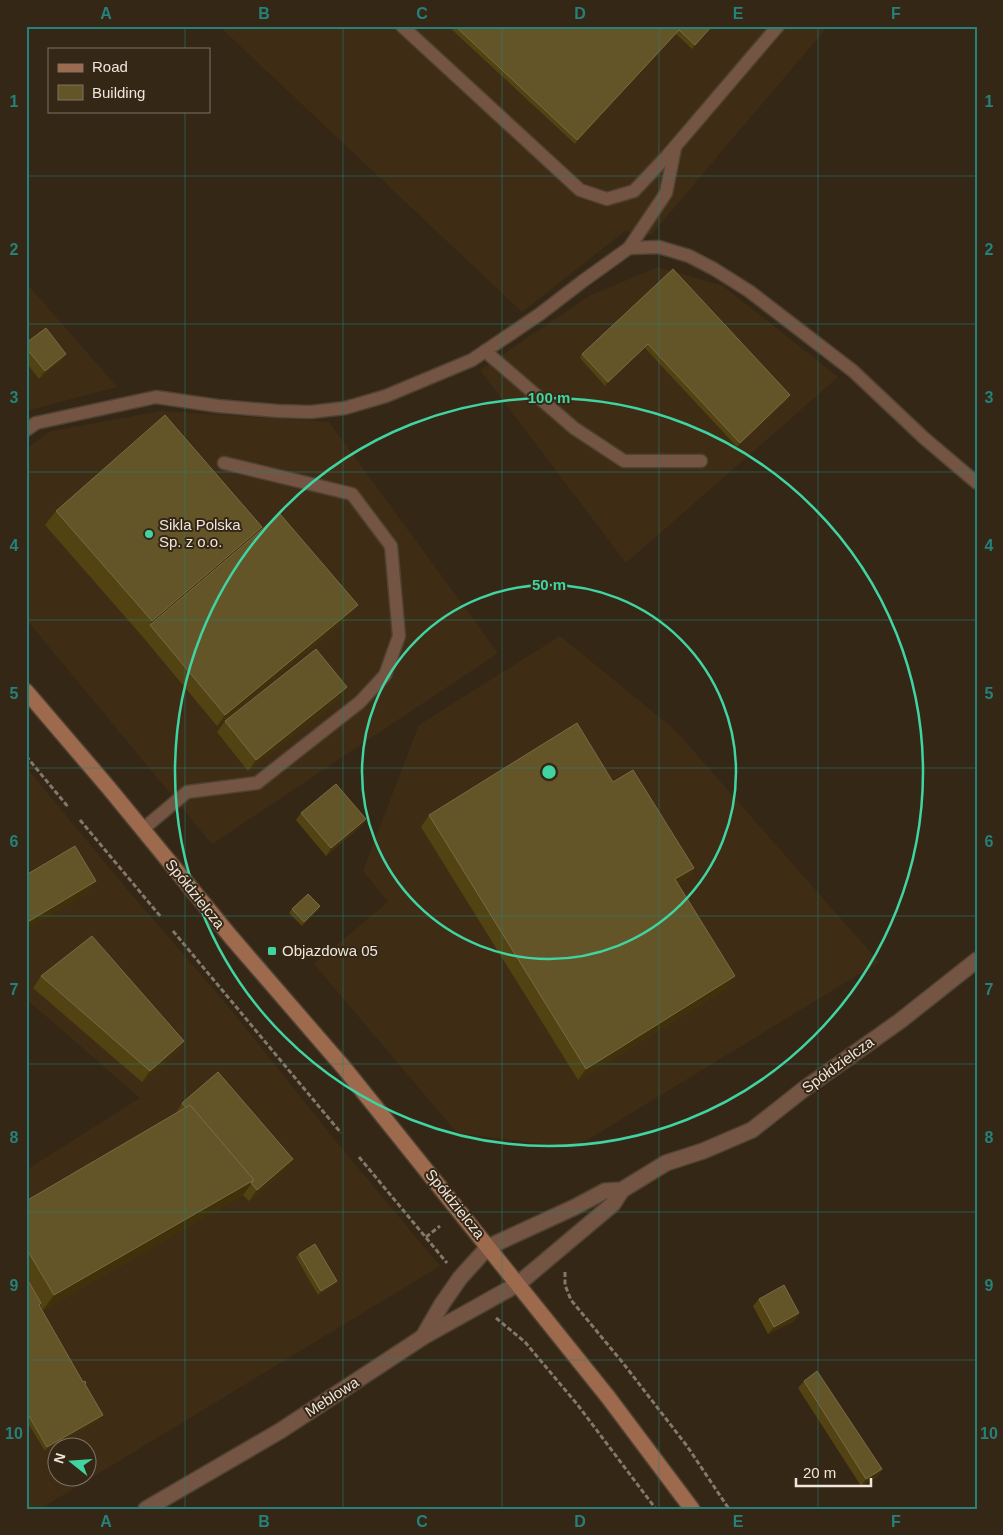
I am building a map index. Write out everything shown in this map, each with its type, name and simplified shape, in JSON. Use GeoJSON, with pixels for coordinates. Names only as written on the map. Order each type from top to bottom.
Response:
{"type":"FeatureCollection","features":[{"type":"Feature","properties":{"kind":"street","name":"Spółdzielcza"},"geometry":{"type":"LineString","coordinates":[[26,691],[143,829],[231,937],[345,1069],[518,1284],[613,1204],[622,1190],[666,1163],[703,1151],[752,1130],[804,1089],[900,1021],[977,960]]}},
{"type":"Feature","properties":{"kind":"street"},"geometry":{"type":"LineString","coordinates":[[422,1337],[460,1278],[488,1247],[605,1191],[622,1190]]}},
{"type":"Feature","properties":{"kind":"street"},"geometry":{"type":"LineString","coordinates":[[518,1284],[608,1397],[692,1509]]}},
{"type":"Feature","properties":{"kind":"street","name":"Meblowa"},"geometry":{"type":"LineString","coordinates":[[146,1509],[280,1431],[422,1337],[518,1284]]}},
{"type":"Feature","properties":{"kind":"lane"},"geometry":{"type":"LineString","coordinates":[[402,26],[580,190],[606,199],[634,191],[778,26]]}},
{"type":"Feature","properties":{"kind":"lane"},"geometry":{"type":"LineString","coordinates":[[26,430],[36,423],[156,396],[218,406],[278,411],[311,412],[345,408],[386,396],[434,377],[472,360],[540,314],[583,280],[629,248],[666,193],[676,145]]}},
{"type":"Feature","properties":{"kind":"lane"},"geometry":{"type":"LineString","coordinates":[[629,248],[659,247],[689,256],[749,291],[853,371],[924,438],[977,483]]}},
{"type":"Feature","properties":{"kind":"lane"},"geometry":{"type":"LineString","coordinates":[[484,351],[574,428],[624,461],[701,461]]}},
{"type":"Feature","properties":{"kind":"lane"},"geometry":{"type":"LineString","coordinates":[[143,829],[187,792],[257,783],[360,702],[385,674],[399,636],[391,546],[352,494],[224,463]]}},
{"type":"Feature","properties":{"kind":"path"},"geometry":{"type":"LineString","coordinates":[[26,756],[69,808]]}},
{"type":"Feature","properties":{"kind":"path"},"geometry":{"type":"LineString","coordinates":[[80,820],[161,917]]}},
{"type":"Feature","properties":{"kind":"path"},"geometry":{"type":"LineString","coordinates":[[173,931],[341,1133]]}},
{"type":"Feature","properties":{"kind":"path"},"geometry":{"type":"LineString","coordinates":[[359,1157],[451,1267]]}},
{"type":"Feature","properties":{"kind":"path"},"geometry":{"type":"LineString","coordinates":[[426,1237],[440,1226]]}},
{"type":"Feature","properties":{"kind":"path"},"geometry":{"type":"LineString","coordinates":[[566,1265],[564,1275],[565,1286],[572,1300],[687,1446],[730,1509]]}},
{"type":"Feature","properties":{"kind":"path"},"geometry":{"type":"LineString","coordinates":[[496,1318],[525,1342],[577,1404],[656,1509]]}},
{"type":"Feature","properties":{"kind":"shaded area"},"geometry":{"type":"Polygon","coordinates":[[[219,26],[828,26],[651,235],[625,231],[522,312],[219,26]]]}},
{"type":"Feature","properties":{"kind":"shaded area"},"geometry":{"type":"Polygon","coordinates":[[[658,267],[723,286],[838,377],[626,563],[480,370],[589,296],[658,267]]]}},
{"type":"Feature","properties":{"kind":"shaded area"},"geometry":{"type":"Polygon","coordinates":[[[26,283],[117,387],[26,411],[26,283]]]}},
{"type":"Feature","properties":{"kind":"shaded area","name":"Sikla Polska Sp. z o.o."},"geometry":{"type":"Polygon","coordinates":[[[162,411],[329,422],[498,653],[212,844],[26,619],[26,449],[51,431],[162,411]]]}},
{"type":"Feature","properties":{"kind":"shaded area"},"geometry":{"type":"Polygon","coordinates":[[[560,636],[675,730],[879,962],[574,1148],[457,1133],[314,964],[388,902],[363,871],[419,725],[560,636]]]}},
{"type":"Feature","properties":{"kind":"shaded area"},"geometry":{"type":"Polygon","coordinates":[[[26,767],[125,887],[232,1011],[343,1150],[440,1266],[98,1474],[98,1438],[48,1438],[48,1488],[75,1488],[40,1509],[26,1509],[26,1170],[140,1098],[26,999],[26,767]]]}},
{"type":"Feature","properties":{"kind":"building"},"geometry":{"type":"Polygon","coordinates":[[[455,26],[712,26],[695,45],[679,30],[577,140],[455,26]]]}},
{"type":"Feature","properties":{"kind":"building"},"geometry":{"type":"Polygon","coordinates":[[[673,269],[790,395],[740,443],[648,344],[608,382],[582,354],[673,269]]]}},
{"type":"Feature","properties":{"kind":"building"},"geometry":{"type":"Polygon","coordinates":[[[46,328],[66,354],[45,371],[26,348],[26,343],[46,328]]]}},
{"type":"Feature","properties":{"kind":"building","name":"Sikla Polska Sp. z o.o."},"geometry":{"type":"Polygon","coordinates":[[[165,415],[262,527],[152,621],[56,511],[165,415]]]}},
{"type":"Feature","properties":{"kind":"building"},"geometry":{"type":"Polygon","coordinates":[[[280,514],[358,605],[225,715],[150,625],[280,514]]]}},
{"type":"Feature","properties":{"kind":"building"},"geometry":{"type":"Polygon","coordinates":[[[316,649],[347,687],[256,760],[225,721],[316,649]]]}},
{"type":"Feature","properties":{"kind":"building"},"geometry":{"type":"Polygon","coordinates":[[[577,723],[613,782],[633,770],[694,868],[675,879],[735,976],[586,1069],[429,815],[577,723]]]}},
{"type":"Feature","properties":{"kind":"building"},"geometry":{"type":"Polygon","coordinates":[[[336,784],[366,819],[331,848],[301,813],[336,784]]]}},
{"type":"Feature","properties":{"kind":"building"},"geometry":{"type":"Polygon","coordinates":[[[75,846],[96,881],[26,923],[26,875],[75,846]]]}},
{"type":"Feature","properties":{"kind":"building"},"geometry":{"type":"Polygon","coordinates":[[[308,894],[320,906],[304,922],[292,909],[308,894]]]}},
{"type":"Feature","properties":{"kind":"building"},"geometry":{"type":"Polygon","coordinates":[[[92,936],[184,1041],[150,1071],[41,976],[92,936]]]}},
{"type":"Feature","properties":{"kind":"building"},"geometry":{"type":"Polygon","coordinates":[[[218,1072],[293,1159],[257,1190],[251,1183],[254,1180],[190,1105],[186,1108],[182,1103],[218,1072]]]}},
{"type":"Feature","properties":{"kind":"building"},"geometry":{"type":"Polygon","coordinates":[[[190,1105],[254,1180],[54,1295],[26,1248],[26,1201],[190,1105]]]}},
{"type":"Feature","properties":{"kind":"building"},"geometry":{"type":"Polygon","coordinates":[[[315,1244],[337,1281],[321,1291],[299,1254],[315,1244]]]}},
{"type":"Feature","properties":{"kind":"building"},"geometry":{"type":"Polygon","coordinates":[[[26,1277],[41,1303],[39,1305],[83,1382],[85,1381],[103,1415],[63,1438],[48,1438],[47,1447],[29,1416],[26,1417],[26,1277]]]}},
{"type":"Feature","properties":{"kind":"building"},"geometry":{"type":"Polygon","coordinates":[[[784,1285],[799,1313],[774,1327],[759,1299],[784,1285]]]}},
{"type":"Feature","properties":{"kind":"building"},"geometry":{"type":"Polygon","coordinates":[[[817,1371],[882,1469],[866,1479],[804,1381],[817,1371]]]}},
{"type":"Feature","properties":{"kind":"place","name":"Sikla Polska Sp. z o.o."},"geometry":{"type":"Point","coordinates":[149,534]}},
{"type":"Feature","properties":{"kind":"place","name":"Objazdowa 05"},"geometry":{"type":"Point","coordinates":[272,951]}}]}
